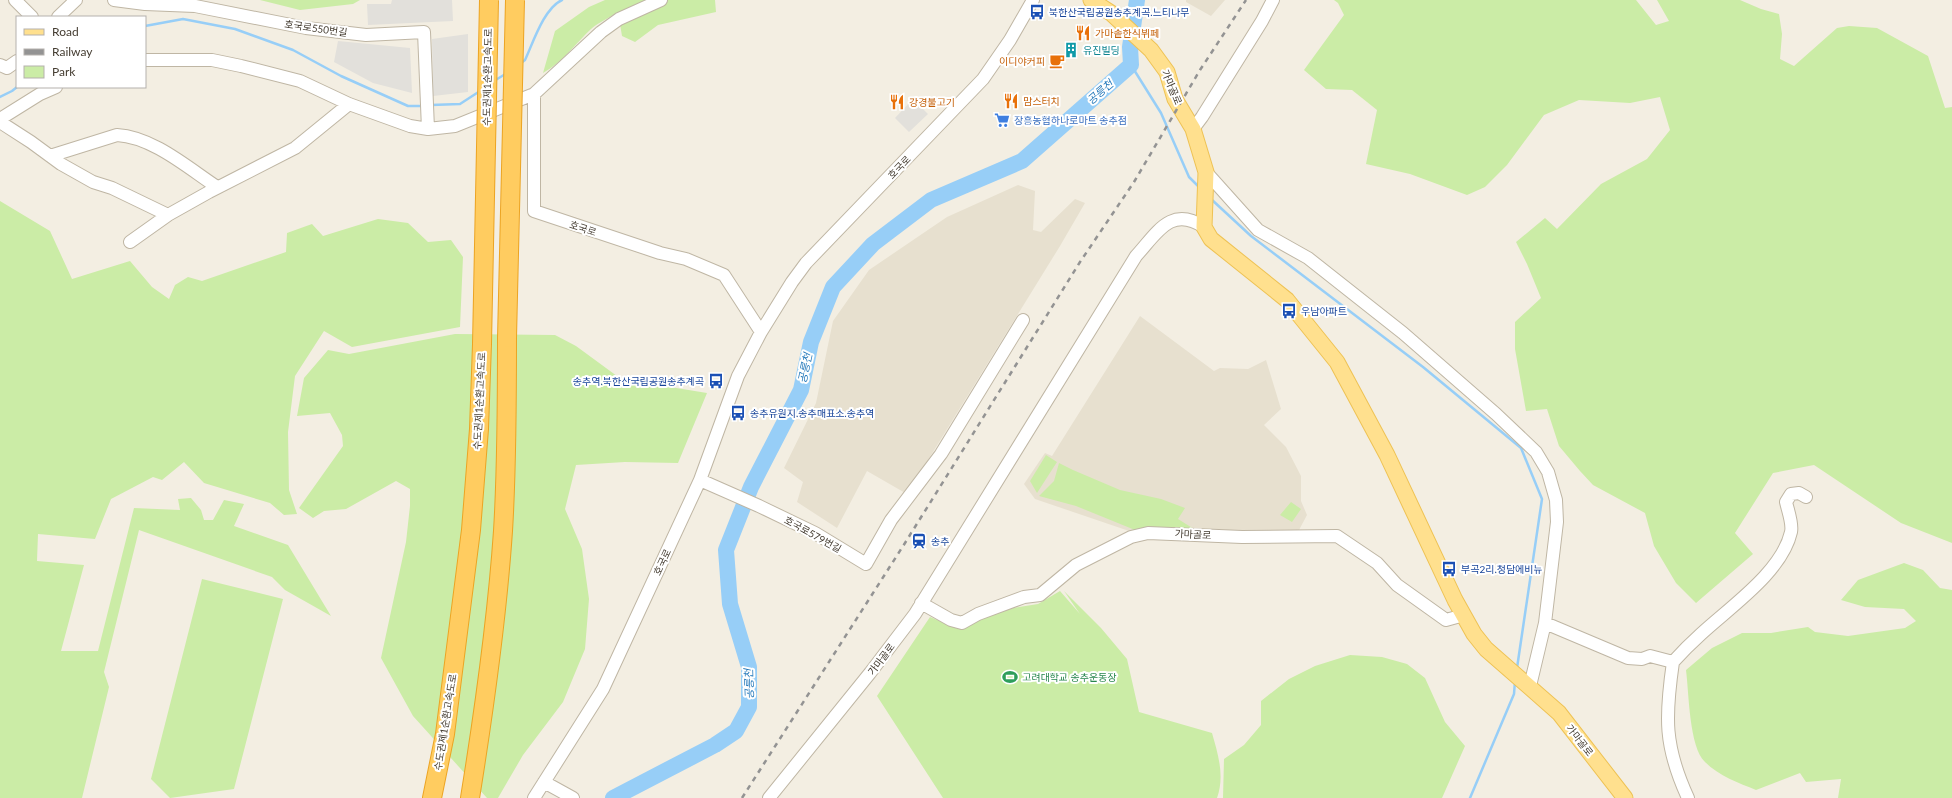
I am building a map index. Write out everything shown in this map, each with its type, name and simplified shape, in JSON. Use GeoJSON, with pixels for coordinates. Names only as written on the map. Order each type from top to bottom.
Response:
{"type":"FeatureCollection","features":[{"type":"Feature","properties":{"kind":"highway","name":"수도권제1순환고속도로"},"geometry":{"type":"LineString","coordinates":[[432,798],[445,734],[471,530],[479,429],[482,344],[488,0]]}},
{"type":"Feature","properties":{"kind":"highway"},"geometry":{"type":"LineString","coordinates":[[470,798],[480,738],[493,635],[503,532],[507,427],[507,338],[515,0]]}},
{"type":"Feature","properties":{"kind":"main road","name":"가마골로"},"geometry":{"type":"LineString","coordinates":[[1091,0],[1112,13],[1151,50],[1167,72],[1175,99],[1193,129],[1206,172],[1204,223],[1211,239],[1288,300],[1337,362],[1387,455],[1474,634],[1486,649],[1504,666],[1530,686],[1559,713],[1625,798]]}},
{"type":"Feature","properties":{"kind":"street"},"geometry":{"type":"LineString","coordinates":[[14,0],[31,16]]}},
{"type":"Feature","properties":{"kind":"street"},"geometry":{"type":"LineString","coordinates":[[59,16],[76,0]]}},
{"type":"Feature","properties":{"kind":"street","name":"호국로550번길"},"geometry":{"type":"LineString","coordinates":[[114,0],[145,4],[195,6],[306,28],[366,35],[424,32],[428,129]]}},
{"type":"Feature","properties":{"kind":"street"},"geometry":{"type":"LineString","coordinates":[[146,60],[212,60],[241,66],[300,80],[349,104],[410,126],[428,129],[455,126],[534,94],[601,32],[619,19],[661,0]]}},
{"type":"Feature","properties":{"kind":"street","name":"호국로"},"geometry":{"type":"LineString","coordinates":[[534,798],[603,689],[700,480],[738,376],[761,332],[792,282],[806,263],[983,79],[1010,40],[1033,0]]}},
{"type":"Feature","properties":{"kind":"street"},"geometry":{"type":"LineString","coordinates":[[1193,129],[1262,21],[1273,0]]}},
{"type":"Feature","properties":{"kind":"street"},"geometry":{"type":"LineString","coordinates":[[0,65],[7,68],[16,62]]}},
{"type":"Feature","properties":{"kind":"street"},"geometry":{"type":"LineString","coordinates":[[0,119],[40,94],[54,88]]}},
{"type":"Feature","properties":{"kind":"street","name":"호국로"},"geometry":{"type":"LineString","coordinates":[[534,94],[534,211],[660,253],[686,259],[724,275],[761,332]]}},
{"type":"Feature","properties":{"kind":"street"},"geometry":{"type":"LineString","coordinates":[[130,242],[168,215],[217,187],[295,148],[349,104]]}},
{"type":"Feature","properties":{"kind":"street"},"geometry":{"type":"LineString","coordinates":[[0,122],[50,156],[93,182],[112,188],[168,215]]}},
{"type":"Feature","properties":{"kind":"street"},"geometry":{"type":"LineString","coordinates":[[50,156],[117,135],[128,135],[149,142],[217,187]]}},
{"type":"Feature","properties":{"kind":"street"},"geometry":{"type":"LineString","coordinates":[[1206,172],[1258,230],[1308,258],[1403,333],[1496,414],[1536,452],[1548,472],[1556,500],[1557,522],[1545,623],[1530,686]]}},
{"type":"Feature","properties":{"kind":"street","name":"가마골로"},"geometry":{"type":"LineString","coordinates":[[769,798],[877,664],[921,603],[1136,256],[1169,222],[1180,217],[1204,223]]}},
{"type":"Feature","properties":{"kind":"street","name":"호국로579번길"},"geometry":{"type":"LineString","coordinates":[[700,480],[815,533],[866,564],[891,520],[941,454],[1023,320]]}},
{"type":"Feature","properties":{"kind":"street"},"geometry":{"type":"LineString","coordinates":[[1688,798],[1678,775],[1668,740],[1667,702],[1673,662],[1743,598],[1773,566],[1786,547],[1792,530],[1786,502],[1792,494],[1799,494],[1806,497]]}},
{"type":"Feature","properties":{"kind":"street","name":"가마골로"},"geometry":{"type":"LineString","coordinates":[[921,603],[951,620],[962,624],[984,612],[1024,597],[1040,595],[1076,565],[1131,537],[1148,533],[1242,537],[1337,536],[1377,563],[1397,585],[1446,620],[1464,615]]}},
{"type":"Feature","properties":{"kind":"street"},"geometry":{"type":"LineString","coordinates":[[1545,623],[1628,658],[1642,659],[1650,656],[1673,662]]}},
{"type":"Feature","properties":{"kind":"street"},"geometry":{"type":"LineString","coordinates":[[544,782],[573,798]]}},
{"type":"Feature","properties":{"kind":"shaded area"},"geometry":{"type":"Polygon","coordinates":[[[392,0],[452,0],[453,21],[368,25],[367,4],[391,4],[392,0]]]}},
{"type":"Feature","properties":{"kind":"shaded area"},"geometry":{"type":"Polygon","coordinates":[[[1186,0],[1225,0],[1211,16],[1186,2],[1186,0]]]}},
{"type":"Feature","properties":{"kind":"shaded area"},"geometry":{"type":"Polygon","coordinates":[[[468,34],[468,92],[433,96],[432,39],[468,34]]]}},
{"type":"Feature","properties":{"kind":"shaded area"},"geometry":{"type":"Polygon","coordinates":[[[338,41],[410,48],[412,93],[373,83],[334,62],[338,41]]]}},
{"type":"Feature","properties":{"kind":"shaded area"},"geometry":{"type":"Polygon","coordinates":[[[913,99],[928,114],[909,132],[895,118],[913,99]]]}},
{"type":"Feature","properties":{"kind":"shaded area"},"geometry":{"type":"Polygon","coordinates":[[[1018,185],[1035,191],[1033,230],[1041,232],[1075,199],[1085,203],[907,494],[867,471],[837,528],[797,502],[803,482],[784,468],[816,403],[833,321],[869,270],[947,217],[1018,185]]]}},
{"type":"Feature","properties":{"kind":"shaded area"},"geometry":{"type":"Polygon","coordinates":[[[1140,316],[1214,371],[1220,368],[1248,369],[1266,360],[1281,409],[1264,425],[1286,447],[1301,476],[1301,501],[1307,515],[1299,530],[1260,533],[1218,529],[1132,532],[1035,499],[1024,484],[1045,453],[1052,456],[1140,316]]]}},
{"type":"Feature","properties":{"kind":"green space"},"geometry":{"type":"Polygon","coordinates":[[[260,0],[360,0],[353,4],[300,10],[260,0]]]}},
{"type":"Feature","properties":{"kind":"green space"},"geometry":{"type":"Polygon","coordinates":[[[605,0],[715,0],[716,12],[658,25],[635,42],[622,36],[618,12],[597,24],[557,64],[543,73],[555,31],[589,7],[605,0]]]}},
{"type":"Feature","properties":{"kind":"green space"},"geometry":{"type":"Polygon","coordinates":[[[1334,0],[1636,0],[1656,25],[1669,21],[1657,0],[1740,0],[1761,9],[1779,14],[1782,34],[1780,59],[1794,66],[1837,28],[1849,26],[1877,28],[1928,56],[1945,108],[1952,107],[1952,543],[1901,523],[1814,465],[1773,473],[1735,533],[1753,554],[1696,603],[1676,583],[1654,546],[1645,513],[1593,485],[1559,446],[1547,409],[1526,411],[1515,349],[1515,322],[1541,298],[1516,242],[1545,218],[1557,229],[1601,184],[1647,159],[1670,130],[1660,97],[1630,103],[1579,100],[1544,115],[1507,165],[1485,187],[1467,195],[1410,174],[1366,164],[1377,110],[1352,90],[1326,89],[1304,70],[1344,15],[1338,3],[1334,0]]]}},
{"type":"Feature","properties":{"kind":"green space"},"geometry":{"type":"Polygon","coordinates":[[[0,201],[50,231],[72,279],[130,261],[152,287],[169,299],[175,285],[188,277],[202,281],[286,252],[287,233],[312,224],[323,236],[378,219],[408,223],[428,242],[451,240],[463,257],[460,327],[352,347],[324,331],[295,376],[288,432],[289,490],[297,514],[284,515],[270,503],[204,483],[184,462],[162,480],[153,477],[111,499],[95,539],[38,534],[37,561],[84,565],[61,651],[98,651],[134,508],[180,510],[178,499],[191,498],[201,510],[204,520],[213,520],[224,500],[244,504],[234,526],[288,545],[331,616],[285,590],[272,577],[139,530],[104,672],[109,687],[82,798],[0,798],[0,201]]]}},
{"type":"Feature","properties":{"kind":"green space"},"geometry":{"type":"Polygon","coordinates":[[[455,334],[555,335],[576,346],[621,379],[707,393],[678,463],[625,462],[576,465],[565,509],[582,549],[589,599],[585,649],[563,702],[523,755],[498,798],[487,798],[413,716],[381,658],[406,542],[410,506],[410,489],[396,481],[346,509],[324,511],[313,518],[299,508],[343,446],[342,435],[330,413],[297,416],[304,378],[328,350],[349,354],[455,334]]]}},
{"type":"Feature","properties":{"kind":"green space"},"geometry":{"type":"Polygon","coordinates":[[[1046,455],[1057,462],[1037,493],[1030,481],[1046,455]]]}},
{"type":"Feature","properties":{"kind":"green space"},"geometry":{"type":"Polygon","coordinates":[[[1059,463],[1120,490],[1161,499],[1185,508],[1178,519],[1194,529],[1172,527],[1135,530],[1076,506],[1039,496],[1054,481],[1059,463]]]}},
{"type":"Feature","properties":{"kind":"green space"},"geometry":{"type":"Polygon","coordinates":[[[1291,502],[1301,509],[1292,522],[1280,515],[1291,502]]]}},
{"type":"Feature","properties":{"kind":"green space"},"geometry":{"type":"Polygon","coordinates":[[[1904,563],[1923,570],[1940,588],[1952,590],[1952,798],[1838,798],[1841,779],[1806,782],[1800,773],[1756,790],[1723,775],[1705,762],[1696,745],[1693,732],[1686,670],[1712,648],[1742,633],[1771,633],[1808,627],[1815,632],[1848,636],[1905,628],[1916,621],[1904,609],[1865,607],[1841,600],[1858,580],[1904,563]]]}},
{"type":"Feature","properties":{"kind":"green space"},"geometry":{"type":"Polygon","coordinates":[[[202,579],[283,599],[234,789],[170,798],[151,779],[202,579]]]}},
{"type":"Feature","properties":{"kind":"green space","name":"고려대학교 송추운동장"},"geometry":{"type":"Polygon","coordinates":[[[1060,591],[1080,614],[1064,591],[1101,628],[1127,659],[1139,712],[1212,733],[1221,773],[1217,798],[943,798],[877,696],[930,617],[959,629],[977,620],[1013,608],[1038,604],[1060,591]]]}},
{"type":"Feature","properties":{"kind":"green space"},"geometry":{"type":"Polygon","coordinates":[[[1350,655],[1382,657],[1407,664],[1425,678],[1445,722],[1465,746],[1442,798],[1223,798],[1224,759],[1244,745],[1261,725],[1261,701],[1289,679],[1315,666],[1350,655]]]}},
{"type":"Feature","properties":{"kind":"waterway"},"geometry":{"type":"LineString","coordinates":[[521,63],[525,60],[544,18],[550,10],[562,0]]}},
{"type":"Feature","properties":{"kind":"waterway","name":"공릉천"},"geometry":{"type":"LineString","coordinates":[[613,798],[715,745],[736,731],[749,707],[749,667],[730,604],[726,550],[751,487],[801,390],[811,342],[833,287],[873,244],[931,200],[1022,161],[1131,65],[1130,47],[1137,0]]}},
{"type":"Feature","properties":{"kind":"waterway"},"geometry":{"type":"LineString","coordinates":[[146,26],[183,19],[235,29],[293,50],[341,76],[408,106],[424,106]]}},
{"type":"Feature","properties":{"kind":"waterway"},"geometry":{"type":"LineString","coordinates":[[1131,65],[1161,113],[1189,177],[1200,188]]}},
{"type":"Feature","properties":{"kind":"waterway"},"geometry":{"type":"LineString","coordinates":[[494,81],[507,73]]}},
{"type":"Feature","properties":{"kind":"waterway"},"geometry":{"type":"LineString","coordinates":[[0,97],[16,88]]}},
{"type":"Feature","properties":{"kind":"waterway"},"geometry":{"type":"LineString","coordinates":[[431,105],[460,104],[480,91]]}},
{"type":"Feature","properties":{"kind":"waterway"},"geometry":{"type":"LineString","coordinates":[[1211,199],[1251,236],[1423,367],[1521,448],[1542,499],[1517,668]]}},
{"type":"Feature","properties":{"kind":"waterway"},"geometry":{"type":"LineString","coordinates":[[1470,798],[1514,694],[1515,681]]}},
{"type":"Feature","properties":{"kind":"railway"},"geometry":{"type":"LineString","coordinates":[[742,798],[905,543],[1080,262],[1134,182],[1200,70],[1246,0]]}},
{"type":"Feature","properties":{"kind":"place","name":"북한산국립공원송추계곡.느티나무"},"geometry":{"type":"Point","coordinates":[1037,12]}},
{"type":"Feature","properties":{"kind":"place","name":"가마솥한식뷔페"},"geometry":{"type":"Point","coordinates":[1083,33]}},
{"type":"Feature","properties":{"kind":"place","name":"유진빌딩"},"geometry":{"type":"Point","coordinates":[1071,50]}},
{"type":"Feature","properties":{"kind":"place","name":"이디야커피"},"geometry":{"type":"Point","coordinates":[1057,61]}},
{"type":"Feature","properties":{"kind":"place","name":"맘스터치"},"geometry":{"type":"Point","coordinates":[1011,101]}},
{"type":"Feature","properties":{"kind":"place","name":"강경불고기"},"geometry":{"type":"Point","coordinates":[897,102]}},
{"type":"Feature","properties":{"kind":"place","name":"장흥농협하나로마트 송추점"},"geometry":{"type":"Point","coordinates":[1002,120]}},
{"type":"Feature","properties":{"kind":"place","name":"우남아파트"},"geometry":{"type":"Point","coordinates":[1289,311]}},
{"type":"Feature","properties":{"kind":"place","name":"송추역.북한산국립공원송추계곡"},"geometry":{"type":"Point","coordinates":[716,381]}},
{"type":"Feature","properties":{"kind":"place","name":"송추유원지.송추매표소.송추역"},"geometry":{"type":"Point","coordinates":[738,413]}},
{"type":"Feature","properties":{"kind":"place","name":"송추"},"geometry":{"type":"Point","coordinates":[919,541]}},
{"type":"Feature","properties":{"kind":"place","name":"부곡2리.청담에비뉴"},"geometry":{"type":"Point","coordinates":[1449,569]}},
{"type":"Feature","properties":{"kind":"place","name":"고려대학교 송추운동장"},"geometry":{"type":"Point","coordinates":[1010,677]}}]}
